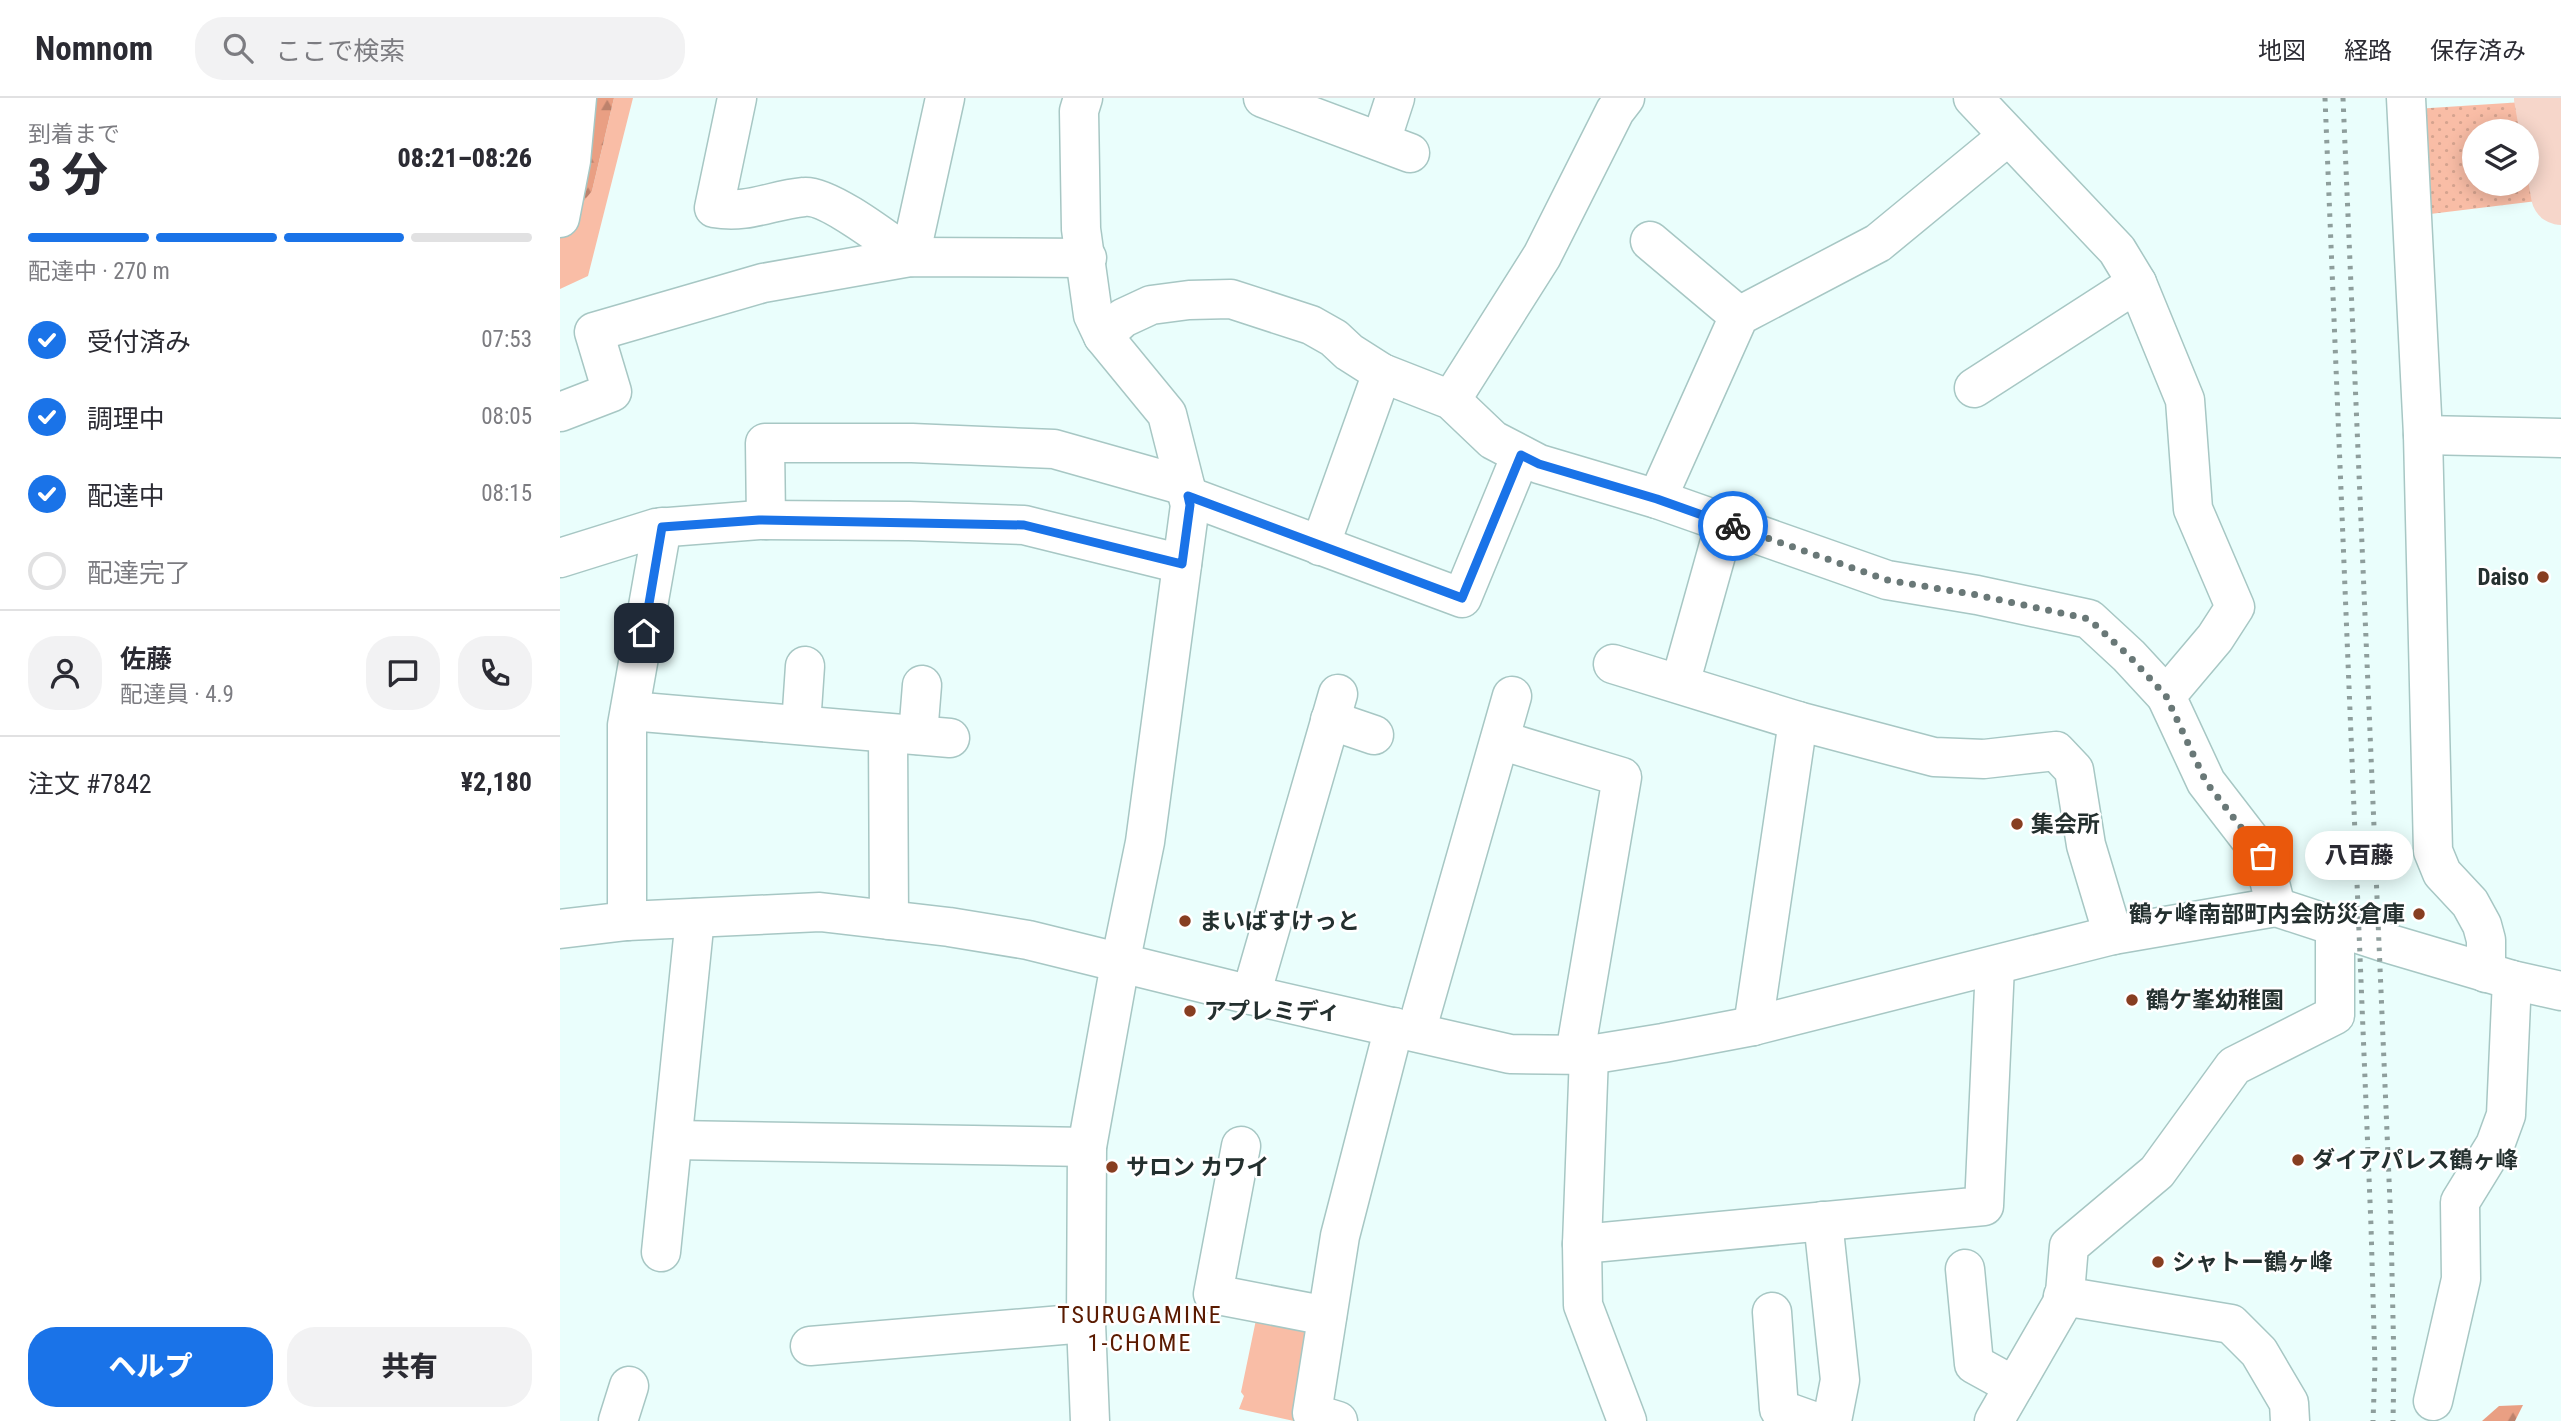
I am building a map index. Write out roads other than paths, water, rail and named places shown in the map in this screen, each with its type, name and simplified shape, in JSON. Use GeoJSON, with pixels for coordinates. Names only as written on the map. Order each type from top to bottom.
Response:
{"type":"FeatureCollection","features":[{"type":"Feature","properties":{"kind":"street"},"geometry":{"type":"LineString","coordinates":[[560,218],[571,161],[577,98]]}},
{"type":"Feature","properties":{"kind":"street"},"geometry":{"type":"LineString","coordinates":[[737,98],[714,208],[734,211],[807,196],[828,202],[910,257]]}},
{"type":"Feature","properties":{"kind":"street"},"geometry":{"type":"LineString","coordinates":[[910,257],[945,98]]}},
{"type":"Feature","properties":{"kind":"street"},"geometry":{"type":"LineString","coordinates":[[1263,98],[1395,147],[1395,98]]}},
{"type":"Feature","properties":{"kind":"street"},"geometry":{"type":"LineString","coordinates":[[1451,400],[1542,256],[1615,111],[1625,98]]}},
{"type":"Feature","properties":{"kind":"street"},"geometry":{"type":"LineString","coordinates":[[2406,98],[2423,435],[2433,851],[2442,873],[2470,902],[2482,925],[2499,976],[2506,1115],[2495,1144],[2460,1202],[2461,1279],[2433,1401]]}},
{"type":"Feature","properties":{"kind":"street"},"geometry":{"type":"LineString","coordinates":[[1077,102],[1081,229],[1093,315],[1103,336],[1167,414],[1190,505],[1145,842],[1087,1147],[1086,1323],[1090,1421]]}},
{"type":"Feature","properties":{"kind":"street"},"geometry":{"type":"LineString","coordinates":[[1657,499],[1739,316],[1878,243],[1995,112],[2117,250],[2137,283],[2185,400],[2193,509],[2235,607],[2215,638],[2166,696]]}},
{"type":"Feature","properties":{"kind":"street"},"geometry":{"type":"LineString","coordinates":[[1650,241],[1739,316]]}},
{"type":"Feature","properties":{"kind":"street"},"geometry":{"type":"LineString","coordinates":[[612,392],[594,332],[764,283],[910,257],[1087,258]]}},
{"type":"Feature","properties":{"kind":"street"},"geometry":{"type":"LineString","coordinates":[[1974,388],[2137,283]]}},
{"type":"Feature","properties":{"kind":"street"},"geometry":{"type":"LineString","coordinates":[[1103,336],[1123,318],[1151,305],[1189,300],[1231,299],[1311,325],[1334,338],[1349,352],[1381,373],[1451,400],[1493,440],[1539,464],[1657,499],[1887,580],[1977,595],[2089,619],[2129,656],[2166,696],[2206,782],[2263,856],[2276,906]]}},
{"type":"Feature","properties":{"kind":"street"},"geometry":{"type":"LineString","coordinates":[[1321,546],[1381,373]]}},
{"type":"Feature","properties":{"kind":"street"},"geometry":{"type":"LineString","coordinates":[[560,412],[612,392]]}},
{"type":"Feature","properties":{"kind":"street"},"geometry":{"type":"LineString","coordinates":[[560,417],[612,392]]}},
{"type":"Feature","properties":{"kind":"street"},"geometry":{"type":"LineString","coordinates":[[2423,435],[2561,438]]}},
{"type":"Feature","properties":{"kind":"street"},"geometry":{"type":"LineString","coordinates":[[766,520],[765,443],[912,443],[1054,449],[1187,491],[1321,546],[1462,598],[1521,455]]}},
{"type":"Feature","properties":{"kind":"street"},"geometry":{"type":"LineString","coordinates":[[560,558],[662,527],[766,520],[1024,525],[1182,564]]}},
{"type":"Feature","properties":{"kind":"street"},"geometry":{"type":"LineString","coordinates":[[1680,684],[1724,523]]}},
{"type":"Feature","properties":{"kind":"street"},"geometry":{"type":"LineString","coordinates":[[627,921],[627,725],[662,527]]}},
{"type":"Feature","properties":{"kind":"street"},"geometry":{"type":"LineString","coordinates":[[1613,664],[1798,721],[1934,757],[1984,759],[2056,751],[2074,770],[2086,845],[2113,935]]}},
{"type":"Feature","properties":{"kind":"street"},"geometry":{"type":"LineString","coordinates":[[802,725],[805,666]]}},
{"type":"Feature","properties":{"kind":"street"},"geometry":{"type":"LineString","coordinates":[[889,920],[919,735],[922,685]]}},
{"type":"Feature","properties":{"kind":"street"},"geometry":{"type":"LineString","coordinates":[[1338,1421],[1312,1413],[1340,1236],[1512,696]]}},
{"type":"Feature","properties":{"kind":"street"},"geometry":{"type":"LineString","coordinates":[[1251,995],[1324,797],[1334,707],[1374,735]]}},
{"type":"Feature","properties":{"kind":"street"},"geometry":{"type":"LineString","coordinates":[[630,712],[919,735]]}},
{"type":"Feature","properties":{"kind":"street"},"geometry":{"type":"LineString","coordinates":[[1752,1026],[1798,721]]}},
{"type":"Feature","properties":{"kind":"street"},"geometry":{"type":"LineString","coordinates":[[1500,740],[1622,777],[1582,1055],[1582,1244],[1583,1305],[1627,1421]]}},
{"type":"Feature","properties":{"kind":"street"},"geometry":{"type":"LineString","coordinates":[[561,939],[627,921],[820,912],[889,920],[1028,940],[1510,1055],[1582,1055],[1752,1026],[1995,967],[2113,935],[2276,906],[2380,942],[2561,992]]}},
{"type":"Feature","properties":{"kind":"street"},"geometry":{"type":"LineString","coordinates":[[661,1252],[695,918]]}},
{"type":"Feature","properties":{"kind":"street"},"geometry":{"type":"LineString","coordinates":[[1965,1269],[1974,1364],[2008,1409],[2061,1305],[2069,1246],[2157,1172],[2234,1066],[2335,1015],[2335,925]]}},
{"type":"Feature","properties":{"kind":"street"},"geometry":{"type":"LineString","coordinates":[[1582,1244],[1984,1206],[1995,967]]}},
{"type":"Feature","properties":{"kind":"street"},"geometry":{"type":"LineString","coordinates":[[673,1140],[1087,1147]]}},
{"type":"Feature","properties":{"kind":"street"},"geometry":{"type":"LineString","coordinates":[[1241,1146],[1213,1294],[1327,1317]]}},
{"type":"Feature","properties":{"kind":"street"},"geometry":{"type":"LineString","coordinates":[[1823,1221],[1839,1380],[1832,1421]]}},
{"type":"Feature","properties":{"kind":"street"},"geometry":{"type":"LineString","coordinates":[[2063,1296],[2231,1324],[2259,1352],[2289,1403],[2290,1421]]}},
{"type":"Feature","properties":{"kind":"street"},"geometry":{"type":"LineString","coordinates":[[1772,1312],[1779,1409],[1813,1421]]}},
{"type":"Feature","properties":{"kind":"street"},"geometry":{"type":"LineString","coordinates":[[810,1346],[1086,1323]]}},
{"type":"Feature","properties":{"kind":"waterway"},"geometry":{"type":"LineString","coordinates":[[2544,98],[2561,195]]}},
{"type":"Feature","properties":{"kind":"railway"},"geometry":{"type":"LineString","coordinates":[[2325,98],[2371,1226],[2375,1366],[2373,1421]]}},
{"type":"Feature","properties":{"kind":"railway"},"geometry":{"type":"LineString","coordinates":[[2343,98],[2391,1226],[2393,1421]]}},
{"type":"Feature","properties":{"kind":"place","name":"Daiso"},"geometry":{"type":"Point","coordinates":[2543,577]}},
{"type":"Feature","properties":{"kind":"place","name":"集会所"},"geometry":{"type":"Point","coordinates":[2017,824]}},
{"type":"Feature","properties":{"kind":"place","name":"八百藤"},"geometry":{"type":"Point","coordinates":[2263,856]}},
{"type":"Feature","properties":{"kind":"place","name":"鶴ヶ峰南部町内会防災倉庫"},"geometry":{"type":"Point","coordinates":[2419,914]}},
{"type":"Feature","properties":{"kind":"place","name":"まいばすけっと"},"geometry":{"type":"Point","coordinates":[1185,921]}},
{"type":"Feature","properties":{"kind":"place","name":"鶴ケ峯幼稚園"},"geometry":{"type":"Point","coordinates":[2132,1000]}},
{"type":"Feature","properties":{"kind":"place","name":"アプレミディ"},"geometry":{"type":"Point","coordinates":[1190,1011]}},
{"type":"Feature","properties":{"kind":"place","name":"ダイアパレス鶴ヶ峰"},"geometry":{"type":"Point","coordinates":[2298,1160]}},
{"type":"Feature","properties":{"kind":"place","name":"サロン カワイ"},"geometry":{"type":"Point","coordinates":[1112,1167]}},
{"type":"Feature","properties":{"kind":"place","name":"シャトー鶴ヶ峰"},"geometry":{"type":"Point","coordinates":[2158,1262]}},
{"type":"Feature","properties":{"kind":"district","name":"TSURUGAMINE 1-CHOME"},"geometry":{"type":"Point","coordinates":[1140,1329]}}]}
